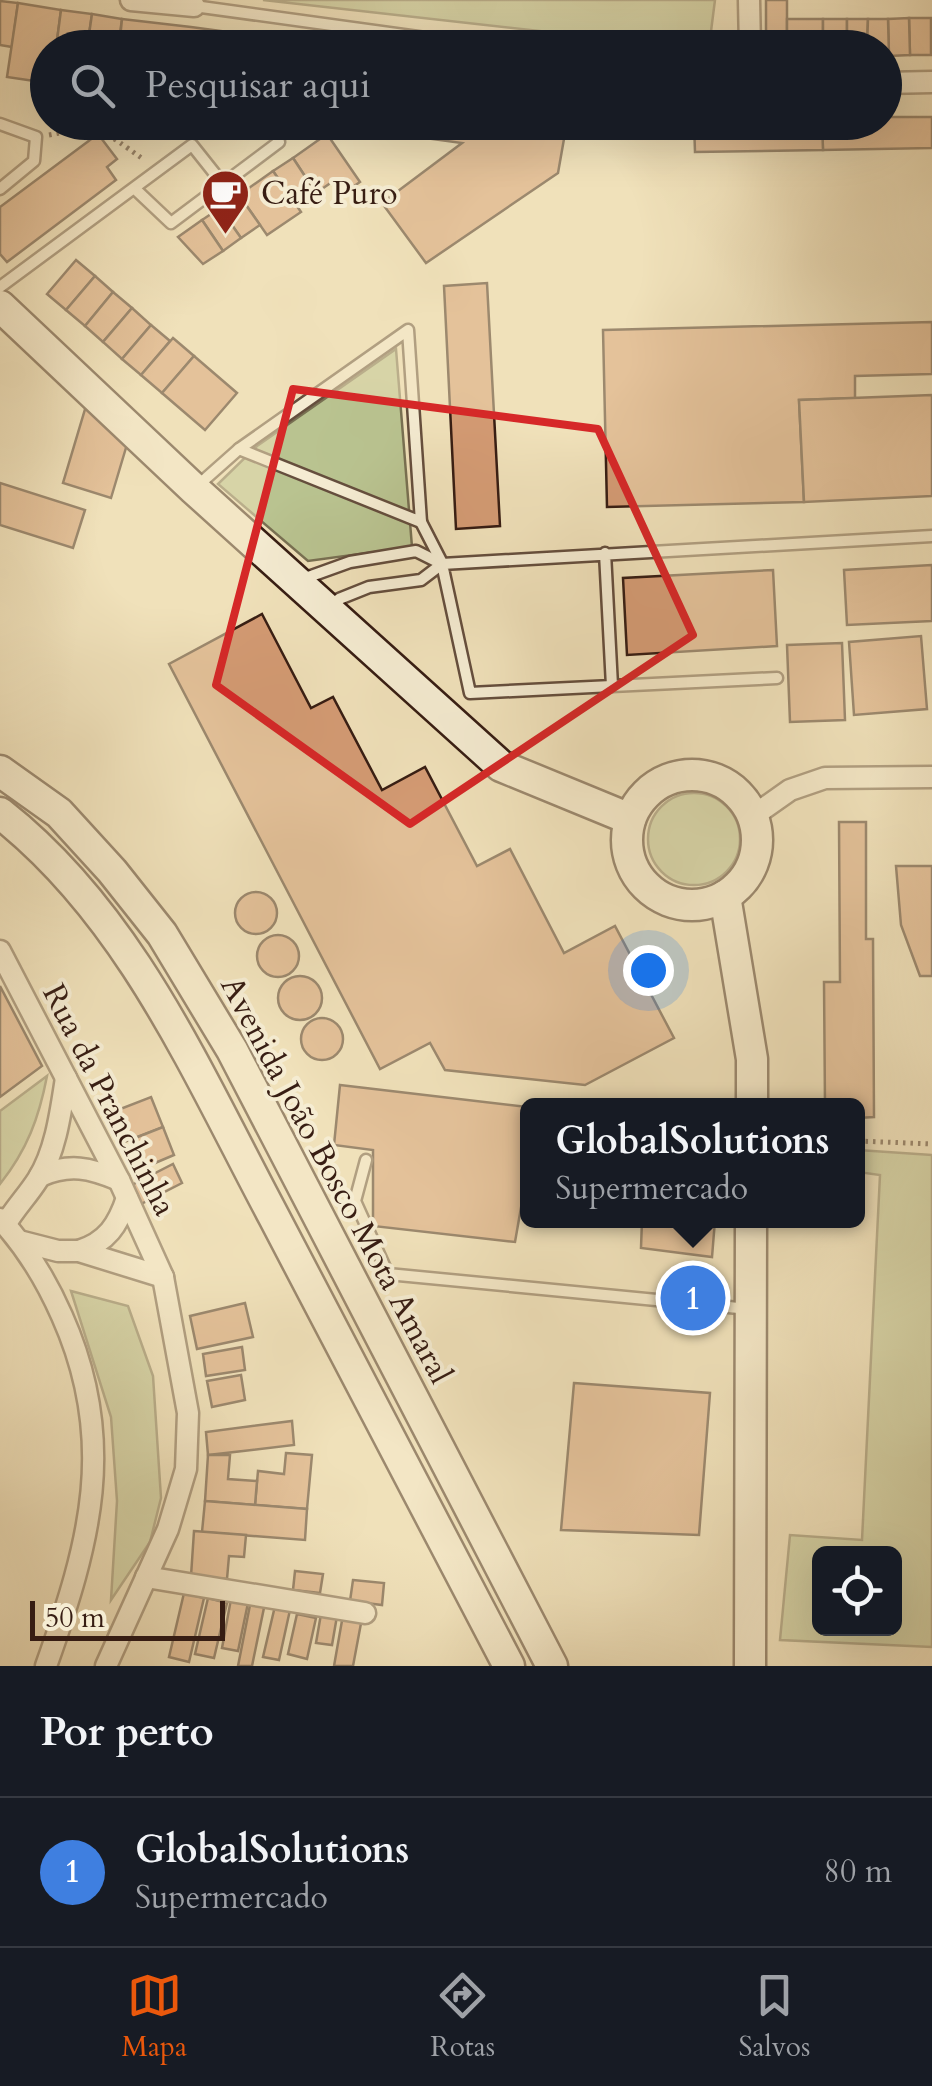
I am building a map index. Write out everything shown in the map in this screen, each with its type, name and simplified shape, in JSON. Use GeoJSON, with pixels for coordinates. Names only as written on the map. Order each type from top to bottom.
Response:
{"type":"FeatureCollection","features":[{"type":"Feature","properties":{"kind":"main road"},"geometry":{"type":"LineString","coordinates":[[0,306],[328,610],[457,702],[501,766],[630,819]]}},
{"type":"Feature","properties":{"kind":"main road","name":"Avenida João Bosco Mota Amaral"},"geometry":{"type":"LineString","coordinates":[[0,771],[59,813],[162,934],[232,1050],[552,1666]]}},
{"type":"Feature","properties":{"kind":"main road"},"geometry":{"type":"LineString","coordinates":[[688,774],[708,776],[741,796],[753,816],[757,843],[752,865],[725,896],[692,906],[664,900],[646,887],[630,860],[626,842],[630,819],[647,792],[666,780],[688,774]]}},
{"type":"Feature","properties":{"kind":"main road"},"geometry":{"type":"LineString","coordinates":[[0,813],[32,838],[76,882],[132,956],[205,1087],[509,1666]]}},
{"type":"Feature","properties":{"kind":"main road"},"geometry":{"type":"LineString","coordinates":[[725,896],[752,1059],[752,1098]]}},
{"type":"Feature","properties":{"kind":"main road"},"geometry":{"type":"LineString","coordinates":[[750,1666],[751,1228]]}},
{"type":"Feature","properties":{"kind":"street"},"geometry":{"type":"LineString","coordinates":[[131,0],[194,6]]}},
{"type":"Feature","properties":{"kind":"street"},"geometry":{"type":"LineString","coordinates":[[749,0],[750,30]]}},
{"type":"Feature","properties":{"kind":"street"},"geometry":{"type":"LineString","coordinates":[[902,83],[932,82]]}},
{"type":"Feature","properties":{"kind":"street"},"geometry":{"type":"LineString","coordinates":[[753,816],[790,790],[825,778],[932,777]]}},
{"type":"Feature","properties":{"kind":"street","name":"Rua da Pranchinha"},"geometry":{"type":"LineString","coordinates":[[0,951],[164,1277],[188,1413],[186,1469],[168,1529],[106,1666]]}},
{"type":"Feature","properties":{"kind":"street"},"geometry":{"type":"LineString","coordinates":[[8,1228],[40,1176],[66,1078]]}},
{"type":"Feature","properties":{"kind":"street"},"geometry":{"type":"LineString","coordinates":[[40,1176],[70,1166],[92,1169],[123,1189],[120,1221],[94,1246],[79,1251]]}},
{"type":"Feature","properties":{"kind":"street"},"geometry":{"type":"LineString","coordinates":[[8,1228],[58,1251],[79,1251],[164,1277]]}},
{"type":"Feature","properties":{"kind":"street"},"geometry":{"type":"LineString","coordinates":[[8,1228],[54,1298],[74,1342],[89,1393],[95,1437],[94,1488],[86,1541],[46,1666]]}},
{"type":"Feature","properties":{"kind":"street"},"geometry":{"type":"LineString","coordinates":[[146,1578],[364,1613]]}},
{"type":"Feature","properties":{"kind":"lane"},"geometry":{"type":"LineString","coordinates":[[194,6],[368,30]]}},
{"type":"Feature","properties":{"kind":"lane"},"geometry":{"type":"LineString","coordinates":[[0,124],[30,135]]}},
{"type":"Feature","properties":{"kind":"lane"},"geometry":{"type":"LineString","coordinates":[[0,189],[34,161],[36,140]]}},
{"type":"Feature","properties":{"kind":"lane"},"geometry":{"type":"LineString","coordinates":[[134,188],[171,223],[278,142]]}},
{"type":"Feature","properties":{"kind":"lane"},"geometry":{"type":"LineString","coordinates":[[0,286],[192,145],[223,184]]}},
{"type":"Feature","properties":{"kind":"lane"},"geometry":{"type":"LineString","coordinates":[[194,489],[239,449],[408,330],[421,522],[442,564],[457,702],[612,686],[777,678]]}},
{"type":"Feature","properties":{"kind":"lane"},"geometry":{"type":"LineString","coordinates":[[239,449],[421,522]]}},
{"type":"Feature","properties":{"kind":"lane"},"geometry":{"type":"LineString","coordinates":[[297,582],[350,562],[416,552],[442,564],[932,536]]}},
{"type":"Feature","properties":{"kind":"lane"},"geometry":{"type":"LineString","coordinates":[[605,552],[612,686]]}},
{"type":"Feature","properties":{"kind":"lane"},"geometry":{"type":"LineString","coordinates":[[328,610],[370,586],[422,580],[442,564]]}},
{"type":"Feature","properties":{"kind":"lane"},"geometry":{"type":"LineString","coordinates":[[366,1160],[356,1201],[388,1274],[750,1309]]}},
{"type":"Feature","properties":{"kind":"path"},"geometry":{"type":"LineString","coordinates":[[115,140],[159,170]]}},
{"type":"Feature","properties":{"kind":"path"},"geometry":{"type":"LineString","coordinates":[[865,1141],[932,1144]]}},
{"type":"Feature","properties":{"kind":"highlighted area"},"geometry":{"type":"Polygon","coordinates":[[[293,389],[598,429],[693,635],[410,824],[216,685],[293,389]]]}},
{"type":"Feature","properties":{"kind":"green space"},"geometry":{"type":"Polygon","coordinates":[[[263,0],[715,0],[711,30],[531,30],[263,0]]]}},
{"type":"Feature","properties":{"kind":"green space"},"geometry":{"type":"Polygon","coordinates":[[[396,349],[412,547],[308,561],[218,484],[257,446],[396,349]]]}},
{"type":"Feature","properties":{"kind":"green space"},"geometry":{"type":"Polygon","coordinates":[[[694,793],[727,806],[740,839],[727,872],[694,885],[661,872],[648,839],[661,806],[694,793]]]}},
{"type":"Feature","properties":{"kind":"green space"},"geometry":{"type":"Polygon","coordinates":[[[47,1076],[31,1133],[0,1184],[0,1111],[47,1076]]]}},
{"type":"Feature","properties":{"kind":"green space"},"geometry":{"type":"Polygon","coordinates":[[[865,1150],[932,1155],[932,1647],[780,1640],[790,1535],[862,1540],[880,1175],[865,1173],[865,1150]]]}},
{"type":"Feature","properties":{"kind":"green space"},"geometry":{"type":"Polygon","coordinates":[[[71,1291],[128,1306],[153,1376],[161,1498],[150,1542],[111,1600],[117,1501],[111,1417],[71,1291]]]}},
{"type":"Feature","properties":{"kind":"building"},"geometry":{"type":"Polygon","coordinates":[[[766,0],[787,0],[787,30],[766,30],[766,0]]]}},
{"type":"Feature","properties":{"kind":"building"},"geometry":{"type":"Polygon","coordinates":[[[0,1],[18,3],[12,47],[0,45],[0,1]]]}},
{"type":"Feature","properties":{"kind":"building"},"geometry":{"type":"Polygon","coordinates":[[[18,3],[61,10],[58,30],[30,30],[30,80],[7,77],[18,3]]]}},
{"type":"Feature","properties":{"kind":"building"},"geometry":{"type":"Polygon","coordinates":[[[61,10],[92,14],[90,30],[58,30],[61,10]]]}},
{"type":"Feature","properties":{"kind":"building"},"geometry":{"type":"Polygon","coordinates":[[[92,14],[122,19],[120,30],[90,30],[92,14]]]}},
{"type":"Feature","properties":{"kind":"building"},"geometry":{"type":"Polygon","coordinates":[[[909,18],[931,18],[931,55],[910,55],[909,18]]]}},
{"type":"Feature","properties":{"kind":"building"},"geometry":{"type":"Polygon","coordinates":[[[909,18],[910,55],[902,55],[902,30],[888,30],[888,19],[909,18]]]}},
{"type":"Feature","properties":{"kind":"building"},"geometry":{"type":"Polygon","coordinates":[[[122,19],[214,30],[121,30],[122,19]]]}},
{"type":"Feature","properties":{"kind":"building"},"geometry":{"type":"Polygon","coordinates":[[[787,19],[823,19],[823,30],[787,30],[787,19]]]}},
{"type":"Feature","properties":{"kind":"building"},"geometry":{"type":"Polygon","coordinates":[[[823,19],[847,19],[847,30],[823,30],[823,19]]]}},
{"type":"Feature","properties":{"kind":"building"},"geometry":{"type":"Polygon","coordinates":[[[847,19],[868,19],[868,30],[847,30],[847,19]]]}},
{"type":"Feature","properties":{"kind":"building"},"geometry":{"type":"Polygon","coordinates":[[[868,19],[888,19],[888,30],[868,30],[868,19]]]}},
{"type":"Feature","properties":{"kind":"building"},"geometry":{"type":"Polygon","coordinates":[[[902,117],[932,117],[932,148],[823,150],[823,140],[902,140],[902,117]]]}},
{"type":"Feature","properties":{"kind":"building"},"geometry":{"type":"Polygon","coordinates":[[[90,140],[103,140],[117,159],[107,167],[116,180],[7,262],[0,254],[0,207],[90,140]]]}},
{"type":"Feature","properties":{"kind":"building"},"geometry":{"type":"Polygon","coordinates":[[[318,140],[331,140],[360,182],[341,195],[332,182],[316,193],[293,158],[318,140]]]}},
{"type":"Feature","properties":{"kind":"building"},"geometry":{"type":"Polygon","coordinates":[[[440,140],[564,140],[558,173],[426,263],[382,203],[462,143],[440,140]]]}},
{"type":"Feature","properties":{"kind":"building"},"geometry":{"type":"Polygon","coordinates":[[[695,140],[823,140],[823,150],[695,152],[695,140]]]}},
{"type":"Feature","properties":{"kind":"building"},"geometry":{"type":"Polygon","coordinates":[[[293,158],[316,193],[297,206],[273,171],[293,158]]]}},
{"type":"Feature","properties":{"kind":"building"},"geometry":{"type":"Polygon","coordinates":[[[273,171],[301,212],[267,235],[239,195],[273,171]]]}},
{"type":"Feature","properties":{"kind":"building"},"geometry":{"type":"Polygon","coordinates":[[[239,195],[260,225],[241,238],[220,208],[239,195]]]}},
{"type":"Feature","properties":{"kind":"building"},"geometry":{"type":"Polygon","coordinates":[[[220,208],[241,238],[223,251],[202,220],[220,208]]]}},
{"type":"Feature","properties":{"kind":"building"},"geometry":{"type":"Polygon","coordinates":[[[202,220],[223,251],[203,264],[178,237],[202,220]]]}},
{"type":"Feature","properties":{"kind":"building"},"geometry":{"type":"Polygon","coordinates":[[[76,260],[95,276],[66,310],[47,294],[76,260]]]}},
{"type":"Feature","properties":{"kind":"building"},"geometry":{"type":"Polygon","coordinates":[[[95,276],[113,292],[85,326],[66,310],[95,276]]]}},
{"type":"Feature","properties":{"kind":"building"},"geometry":{"type":"Polygon","coordinates":[[[487,283],[500,526],[456,529],[444,286],[487,283]]]}},
{"type":"Feature","properties":{"kind":"building"},"geometry":{"type":"Polygon","coordinates":[[[113,292],[132,308],[103,342],[85,326],[113,292]]]}},
{"type":"Feature","properties":{"kind":"building"},"geometry":{"type":"Polygon","coordinates":[[[132,308],[151,325],[122,359],[103,342],[132,308]]]}},
{"type":"Feature","properties":{"kind":"building"},"geometry":{"type":"Polygon","coordinates":[[[932,322],[932,374],[855,376],[855,398],[799,400],[804,502],[607,507],[603,330],[932,322]]]}},
{"type":"Feature","properties":{"kind":"building"},"geometry":{"type":"Polygon","coordinates":[[[151,325],[170,341],[141,375],[122,359],[151,325]]]}},
{"type":"Feature","properties":{"kind":"building"},"geometry":{"type":"Polygon","coordinates":[[[173,338],[194,356],[162,393],[141,375],[173,338]]]}},
{"type":"Feature","properties":{"kind":"building"},"geometry":{"type":"Polygon","coordinates":[[[194,356],[237,393],[205,430],[162,393],[194,356]]]}},
{"type":"Feature","properties":{"kind":"building"},"geometry":{"type":"Polygon","coordinates":[[[932,395],[932,496],[804,502],[799,400],[932,395]]]}},
{"type":"Feature","properties":{"kind":"building"},"geometry":{"type":"Polygon","coordinates":[[[86,406],[128,441],[111,498],[63,483],[86,406]]]}},
{"type":"Feature","properties":{"kind":"building"},"geometry":{"type":"Polygon","coordinates":[[[0,483],[85,510],[73,548],[0,525],[0,483]]]}},
{"type":"Feature","properties":{"kind":"building"},"geometry":{"type":"Polygon","coordinates":[[[932,565],[932,621],[847,625],[844,570],[932,565]]]}},
{"type":"Feature","properties":{"kind":"building"},"geometry":{"type":"Polygon","coordinates":[[[773,570],[777,646],[627,655],[623,578],[773,570]]]}},
{"type":"Feature","properties":{"kind":"building"},"geometry":{"type":"Polygon","coordinates":[[[262,614],[311,708],[333,697],[382,790],[425,767],[477,866],[510,849],[564,953],[615,926],[674,1038],[585,1085],[445,1070],[430,1043],[380,1069],[169,664],[262,614]]]}},
{"type":"Feature","properties":{"kind":"building"},"geometry":{"type":"Polygon","coordinates":[[[921,636],[927,709],[854,715],[849,642],[921,636]]]}},
{"type":"Feature","properties":{"kind":"building"},"geometry":{"type":"Polygon","coordinates":[[[842,643],[845,720],[790,722],[787,645],[842,643]]]}},
{"type":"Feature","properties":{"kind":"building"},"geometry":{"type":"Polygon","coordinates":[[[839,822],[866,822],[866,939],[873,939],[874,1117],[865,1118],[865,1098],[825,1098],[824,982],[840,982],[839,822]]]}},
{"type":"Feature","properties":{"kind":"building"},"geometry":{"type":"Polygon","coordinates":[[[896,866],[932,866],[932,976],[920,976],[901,925],[896,866]]]}},
{"type":"Feature","properties":{"kind":"building"},"geometry":{"type":"Polygon","coordinates":[[[256,892],[271,898],[277,913],[271,928],[256,934],[241,928],[235,913],[241,898],[256,892]]]}},
{"type":"Feature","properties":{"kind":"building"},"geometry":{"type":"Polygon","coordinates":[[[278,935],[293,941],[299,956],[293,971],[278,977],[263,971],[257,956],[263,941],[278,935]]]}},
{"type":"Feature","properties":{"kind":"building"},"geometry":{"type":"Polygon","coordinates":[[[300,976],[315,983],[322,998],[315,1013],[300,1020],[285,1013],[278,998],[285,983],[300,976]]]}},
{"type":"Feature","properties":{"kind":"building"},"geometry":{"type":"Polygon","coordinates":[[[0,986],[42,1066],[0,1097],[0,986]]]}},
{"type":"Feature","properties":{"kind":"building"},"geometry":{"type":"Polygon","coordinates":[[[322,1018],[337,1024],[343,1039],[337,1054],[322,1060],[307,1054],[301,1039],[307,1024],[322,1018]]]}},
{"type":"Feature","properties":{"kind":"building"},"geometry":{"type":"Polygon","coordinates":[[[340,1085],[520,1106],[520,1213],[515,1242],[373,1226],[373,1150],[334,1145],[340,1085]]]}},
{"type":"Feature","properties":{"kind":"building"},"geometry":{"type":"Polygon","coordinates":[[[151,1097],[163,1127],[122,1143],[110,1113],[151,1097]]]}},
{"type":"Feature","properties":{"kind":"building"},"geometry":{"type":"Polygon","coordinates":[[[163,1127],[174,1155],[136,1171],[129,1153],[135,1151],[130,1140],[163,1127]]]}},
{"type":"Feature","properties":{"kind":"building"},"geometry":{"type":"Polygon","coordinates":[[[173,1164],[182,1183],[139,1205],[130,1186],[173,1164]]]}},
{"type":"Feature","properties":{"kind":"building"},"geometry":{"type":"Polygon","coordinates":[[[642,1228],[714,1228],[712,1257],[641,1248],[642,1228]]]}},
{"type":"Feature","properties":{"kind":"building"},"geometry":{"type":"Polygon","coordinates":[[[245,1303],[253,1337],[197,1349],[190,1316],[245,1303]]]}},
{"type":"Feature","properties":{"kind":"building"},"geometry":{"type":"Polygon","coordinates":[[[242,1347],[245,1370],[206,1376],[203,1354],[242,1347]]]}},
{"type":"Feature","properties":{"kind":"building"},"geometry":{"type":"Polygon","coordinates":[[[241,1375],[245,1400],[212,1407],[207,1381],[241,1375]]]}},
{"type":"Feature","properties":{"kind":"building"},"geometry":{"type":"Polygon","coordinates":[[[574,1383],[710,1393],[699,1535],[561,1530],[574,1383]]]}},
{"type":"Feature","properties":{"kind":"building"},"geometry":{"type":"Polygon","coordinates":[[[292,1421],[294,1445],[208,1455],[206,1432],[292,1421]]]}},
{"type":"Feature","properties":{"kind":"building"},"geometry":{"type":"Polygon","coordinates":[[[286,1453],[312,1455],[307,1509],[255,1505],[258,1471],[284,1474],[286,1453]]]}},
{"type":"Feature","properties":{"kind":"building"},"geometry":{"type":"Polygon","coordinates":[[[208,1455],[230,1455],[228,1479],[257,1481],[255,1505],[205,1501],[208,1455]]]}},
{"type":"Feature","properties":{"kind":"building"},"geometry":{"type":"Polygon","coordinates":[[[205,1501],[307,1509],[305,1540],[202,1532],[205,1501]]]}},
{"type":"Feature","properties":{"kind":"building"},"geometry":{"type":"Polygon","coordinates":[[[194,1531],[246,1535],[244,1557],[229,1556],[227,1579],[191,1576],[194,1531]]]}},
{"type":"Feature","properties":{"kind":"building"},"geometry":{"type":"Polygon","coordinates":[[[295,1571],[323,1574],[320,1593],[293,1590],[295,1571]]]}},
{"type":"Feature","properties":{"kind":"building"},"geometry":{"type":"Polygon","coordinates":[[[353,1580],[384,1583],[382,1605],[350,1601],[353,1580]]]}},
{"type":"Feature","properties":{"kind":"building"},"geometry":{"type":"Polygon","coordinates":[[[184,1593],[204,1598],[189,1662],[169,1657],[184,1593]]]}},
{"type":"Feature","properties":{"kind":"building"},"geometry":{"type":"Polygon","coordinates":[[[208,1598],[227,1603],[214,1658],[195,1654],[208,1598]]]}},
{"type":"Feature","properties":{"kind":"building"},"geometry":{"type":"Polygon","coordinates":[[[231,1599],[248,1603],[238,1651],[222,1648],[231,1599]]]}},
{"type":"Feature","properties":{"kind":"building"},"geometry":{"type":"Polygon","coordinates":[[[251,1600],[265,1603],[252,1666],[238,1666],[251,1600]]]}},
{"type":"Feature","properties":{"kind":"building"},"geometry":{"type":"Polygon","coordinates":[[[275,1606],[290,1610],[279,1660],[263,1657],[275,1606]]]}},
{"type":"Feature","properties":{"kind":"building"},"geometry":{"type":"Polygon","coordinates":[[[297,1614],[316,1618],[307,1659],[288,1654],[297,1614]]]}},
{"type":"Feature","properties":{"kind":"building"},"geometry":{"type":"Polygon","coordinates":[[[321,1614],[337,1616],[332,1645],[316,1643],[321,1614]]]}},
{"type":"Feature","properties":{"kind":"building"},"geometry":{"type":"Polygon","coordinates":[[[343,1615],[362,1618],[353,1666],[334,1666],[343,1615]]]}},
{"type":"Feature","properties":{"kind":"place","name":"Café Puro"},"geometry":{"type":"Point","coordinates":[226,236]}},
{"type":"Feature","properties":{"kind":"place","name":"GlobalSolutions"},"geometry":{"type":"Point","coordinates":[693,1298]}}]}
